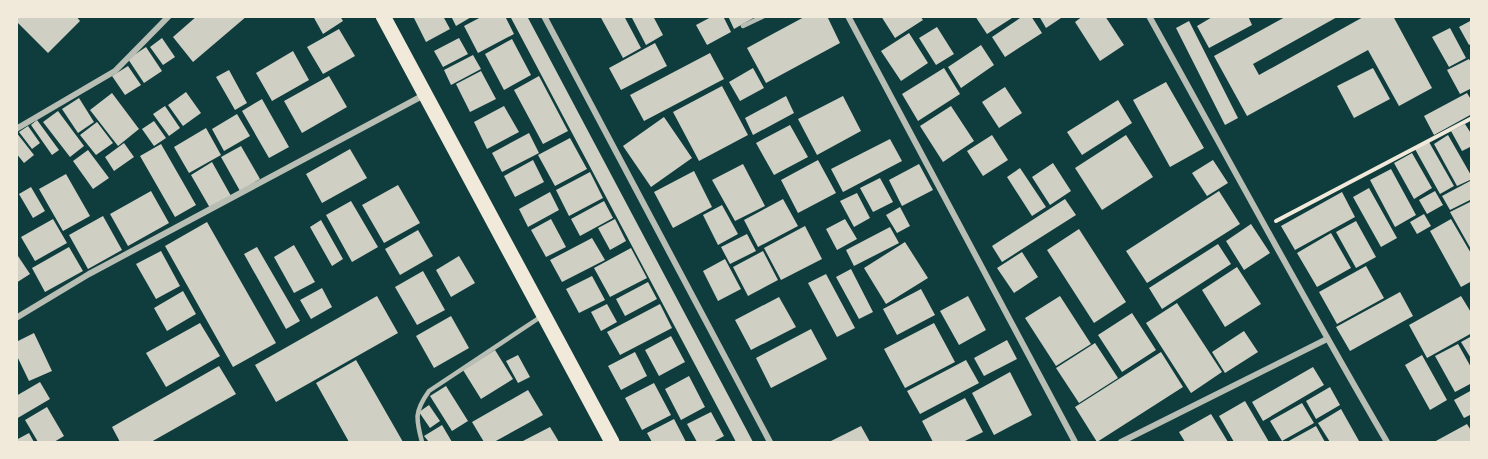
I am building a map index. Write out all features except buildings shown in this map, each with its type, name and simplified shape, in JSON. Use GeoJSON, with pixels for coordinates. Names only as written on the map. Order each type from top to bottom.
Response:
{"type":"FeatureCollection","features":[{"type":"Feature","properties":{"kind":"main road"},"geometry":{"type":"LineString","coordinates":[[383,16],[612,442]]}},
{"type":"Feature","properties":{"kind":"street"},"geometry":{"type":"LineString","coordinates":[[16,129],[115,71],[169,16]]}},
{"type":"Feature","properties":{"kind":"street"},"geometry":{"type":"LineString","coordinates":[[544,16],[770,442]]}},
{"type":"Feature","properties":{"kind":"street"},"geometry":{"type":"LineString","coordinates":[[848,16],[1075,442]]}},
{"type":"Feature","properties":{"kind":"street"},"geometry":{"type":"LineString","coordinates":[[1149,16],[1267,226],[1327,339],[1387,442]]}},
{"type":"Feature","properties":{"kind":"street"},"geometry":{"type":"LineString","coordinates":[[16,318],[89,274],[426,94]]}},
{"type":"Feature","properties":{"kind":"street"},"geometry":{"type":"LineString","coordinates":[[1121,442],[1327,339]]}},
{"type":"Feature","properties":{"kind":"lane"},"geometry":{"type":"LineString","coordinates":[[743,26],[764,16]]}},
{"type":"Feature","properties":{"kind":"lane"},"geometry":{"type":"LineString","coordinates":[[422,442],[416,420],[418,406],[429,392],[544,315]]}},
{"type":"Feature","properties":{"kind":"path"},"geometry":{"type":"LineString","coordinates":[[1267,226],[1472,118]]}}]}
